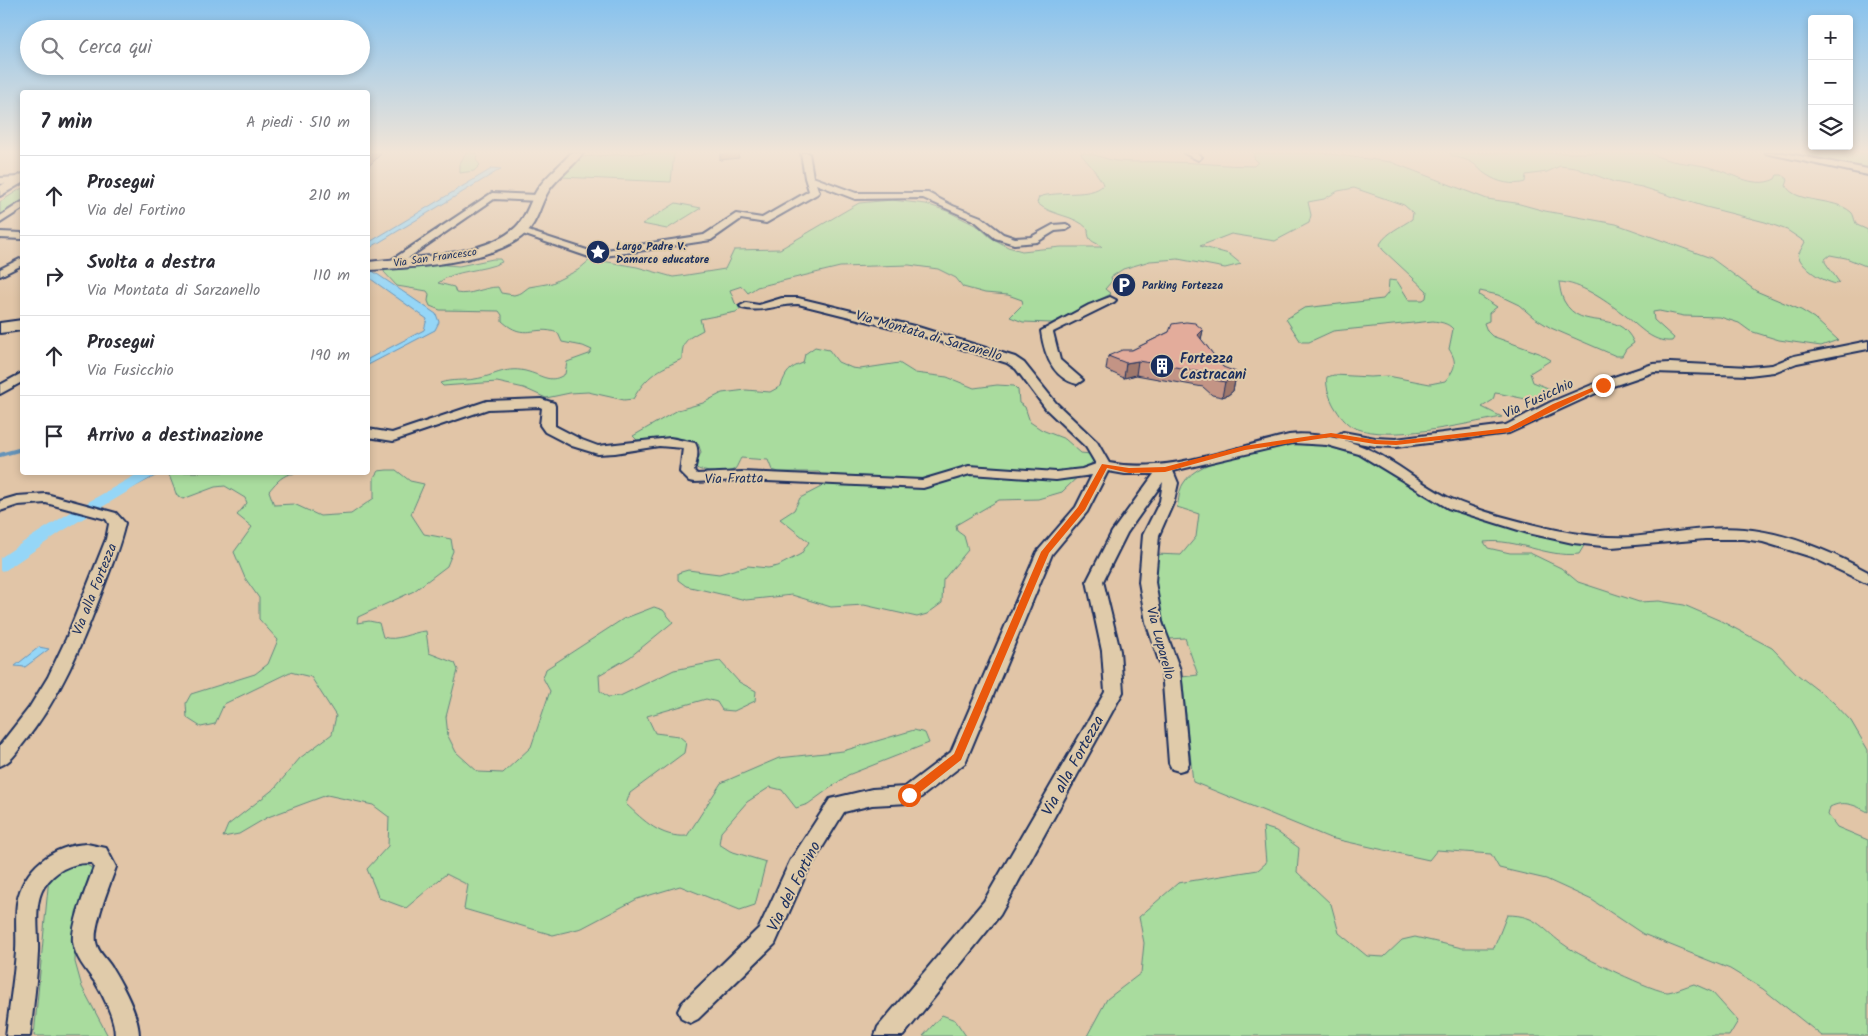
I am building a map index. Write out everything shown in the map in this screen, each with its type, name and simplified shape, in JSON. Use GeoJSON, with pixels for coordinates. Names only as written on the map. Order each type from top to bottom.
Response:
{"type":"FeatureCollection","features":[{"type":"Feature","properties":{"kind":"street"},"geometry":{"type":"LineString","coordinates":[[394,263],[484,201]]}},
{"type":"Feature","properties":{"kind":"street","name":"Via San Francesco"},"geometry":{"type":"LineString","coordinates":[[370,266],[482,250],[503,242],[519,231],[531,218],[537,201]]}},
{"type":"Feature","properties":{"kind":"street"},"geometry":{"type":"LineString","coordinates":[[519,231],[592,255],[707,238],[739,216],[763,221],[798,201]]}},
{"type":"Feature","properties":{"kind":"street"},"geometry":{"type":"LineString","coordinates":[[937,201],[978,219],[999,236],[1014,242],[1033,240],[1053,228],[1066,227]]}},
{"type":"Feature","properties":{"kind":"street"},"geometry":{"type":"LineString","coordinates":[[0,220],[20,207]]}},
{"type":"Feature","properties":{"kind":"street"},"geometry":{"type":"LineString","coordinates":[[0,226],[20,226]]}},
{"type":"Feature","properties":{"kind":"street"},"geometry":{"type":"LineString","coordinates":[[0,237],[20,237]]}},
{"type":"Feature","properties":{"kind":"street"},"geometry":{"type":"LineString","coordinates":[[0,260],[20,260]]}},
{"type":"Feature","properties":{"kind":"street"},"geometry":{"type":"LineString","coordinates":[[0,273],[20,261]]}},
{"type":"Feature","properties":{"kind":"street"},"geometry":{"type":"LineString","coordinates":[[1076,380],[1058,369],[1050,352],[1047,331],[1110,300]]}},
{"type":"Feature","properties":{"kind":"street","name":"Via Montata di Sarzanello"},"geometry":{"type":"LineString","coordinates":[[746,306],[759,308],[782,302],[798,301],[914,329],[1011,360],[1020,366],[1064,420],[1092,445],[1104,466]]}},
{"type":"Feature","properties":{"kind":"street"},"geometry":{"type":"LineString","coordinates":[[0,328],[20,325]]}},
{"type":"Feature","properties":{"kind":"street","name":"Via Fusicchio"},"geometry":{"type":"LineString","coordinates":[[1304,438],[1331,435],[1375,442],[1396,443],[1510,430],[1556,405],[1637,372],[1653,368],[1670,367],[1749,371],[1774,368],[1794,360],[1868,345]]}},
{"type":"Feature","properties":{"kind":"street"},"geometry":{"type":"LineString","coordinates":[[0,390],[20,378]]}},
{"type":"Feature","properties":{"kind":"street","name":"Via Fratta"},"geometry":{"type":"LineString","coordinates":[[370,433],[393,437],[487,405],[541,403],[549,406],[547,425],[550,429],[591,448],[604,450],[667,442],[681,442],[690,446],[687,472],[694,478],[742,476],[923,484],[969,470],[1056,476],[1084,473],[1104,466]]}},
{"type":"Feature","properties":{"kind":"street"},"geometry":{"type":"LineString","coordinates":[[1104,466],[1129,470],[1165,469],[1244,448],[1304,438],[1363,451],[1380,460],[1416,486],[1454,505],[1514,524],[1604,544],[1723,533],[1750,534],[1816,551],[1868,580]]}},
{"type":"Feature","properties":{"kind":"street","name":"Via del Fortino"},"geometry":{"type":"LineString","coordinates":[[690,1011],[767,936],[798,868],[837,805],[872,797],[909,795],[958,757],[1045,552],[1082,508],[1104,466]]}},
{"type":"Feature","properties":{"kind":"street","name":"Via Luparello"},"geometry":{"type":"LineString","coordinates":[[1165,469],[1170,483],[1167,501],[1151,535],[1146,582],[1154,622],[1171,670],[1179,763]]}},
{"type":"Feature","properties":{"kind":"street","name":"Via alla Fortezza"},"geometry":{"type":"LineString","coordinates":[[887,1036],[992,908],[1114,692],[1111,651],[1094,581],[1120,532],[1165,469]]}},
{"type":"Feature","properties":{"kind":"street","name":"Via alla Fortezza"},"geometry":{"type":"LineString","coordinates":[[0,506],[24,500],[46,498],[111,516],[116,519],[117,527],[114,539],[61,670],[24,731],[0,758]]}},
{"type":"Feature","properties":{"kind":"street"},"geometry":{"type":"LineString","coordinates":[[18,1036],[27,951],[27,909],[31,887],[44,869],[61,858],[85,852],[99,855],[105,867],[88,918],[84,941],[91,959],[104,976],[126,1024],[126,1036]]}},
{"type":"Feature","properties":{"kind":"green space"},"geometry":{"type":"Polygon","coordinates":[[[20,201],[20,203],[0,217],[0,202],[20,201]]]}},
{"type":"Feature","properties":{"kind":"green space"},"geometry":{"type":"Polygon","coordinates":[[[877,201],[926,204],[947,211],[979,227],[990,237],[1008,247],[1022,251],[1061,247],[1102,247],[1090,239],[1088,229],[1082,224],[1043,208],[1038,201],[1311,201],[1308,202],[1311,215],[1309,223],[1275,241],[1231,234],[1200,246],[1229,254],[1241,264],[1225,268],[1178,259],[1150,261],[1123,269],[1111,277],[1112,281],[1105,289],[1111,294],[1052,323],[1023,322],[1010,317],[1023,304],[1022,300],[1008,295],[985,293],[963,287],[956,278],[938,269],[909,265],[840,267],[757,287],[748,293],[742,286],[730,290],[735,303],[741,309],[736,312],[700,319],[703,330],[686,341],[682,359],[654,374],[643,384],[633,399],[624,400],[588,392],[570,393],[546,398],[524,388],[497,382],[443,386],[440,383],[482,378],[508,370],[521,370],[551,379],[560,377],[565,374],[567,362],[589,354],[592,350],[583,346],[562,342],[558,333],[542,330],[523,332],[517,330],[502,321],[502,315],[499,311],[440,310],[430,306],[427,291],[397,286],[384,272],[385,269],[433,264],[459,266],[500,259],[502,262],[486,268],[452,275],[438,283],[454,287],[456,293],[461,294],[498,287],[501,293],[514,295],[521,293],[529,287],[552,283],[578,270],[591,259],[637,267],[673,277],[681,276],[725,269],[734,250],[780,249],[859,203],[877,201]]]}},
{"type":"Feature","properties":{"kind":"green space"},"geometry":{"type":"Polygon","coordinates":[[[1393,201],[1504,201],[1616,224],[1711,258],[1756,291],[1801,310],[1814,318],[1838,340],[1821,346],[1779,340],[1750,331],[1739,323],[1720,317],[1684,316],[1659,311],[1653,312],[1654,320],[1674,338],[1672,341],[1664,341],[1645,332],[1622,313],[1592,293],[1576,285],[1559,282],[1563,299],[1572,311],[1590,319],[1619,325],[1627,332],[1634,343],[1626,349],[1622,356],[1616,356],[1551,328],[1533,317],[1519,305],[1498,295],[1480,291],[1479,295],[1497,307],[1489,313],[1489,321],[1484,323],[1487,331],[1492,336],[1539,353],[1551,360],[1530,373],[1533,382],[1553,390],[1543,394],[1545,398],[1541,400],[1495,393],[1493,400],[1482,407],[1502,417],[1468,424],[1407,433],[1370,432],[1355,428],[1345,421],[1334,406],[1328,392],[1327,377],[1334,375],[1388,376],[1430,384],[1445,381],[1454,366],[1454,358],[1449,349],[1453,329],[1449,325],[1433,321],[1333,331],[1309,342],[1301,342],[1286,319],[1304,308],[1383,299],[1388,293],[1389,280],[1397,281],[1409,300],[1423,300],[1426,298],[1427,291],[1383,250],[1380,244],[1390,233],[1412,219],[1413,213],[1404,205],[1393,201]]]}},
{"type":"Feature","properties":{"kind":"green space"},"geometry":{"type":"Polygon","coordinates":[[[1688,201],[1822,201],[1844,207],[1852,213],[1857,225],[1868,230],[1868,267],[1846,258],[1830,255],[1825,259],[1825,262],[1839,282],[1836,284],[1825,280],[1808,270],[1800,260],[1798,255],[1805,242],[1787,230],[1765,222],[1688,201]]]}},
{"type":"Feature","properties":{"kind":"green space"},"geometry":{"type":"Polygon","coordinates":[[[676,203],[701,208],[667,229],[642,224],[676,203]]]}},
{"type":"Feature","properties":{"kind":"green space"},"geometry":{"type":"Polygon","coordinates":[[[815,347],[829,350],[838,362],[852,368],[860,369],[899,363],[915,373],[947,377],[974,388],[997,385],[1014,386],[1018,390],[1019,403],[1025,407],[1030,422],[1042,430],[1065,439],[1081,453],[1090,454],[1094,459],[1062,492],[1038,499],[999,500],[956,525],[957,531],[964,536],[968,550],[943,580],[942,603],[927,614],[917,617],[864,605],[831,607],[792,595],[746,600],[686,586],[678,580],[678,573],[688,570],[719,574],[748,566],[768,568],[778,566],[801,554],[809,542],[780,519],[794,510],[800,498],[821,487],[823,476],[819,472],[779,472],[772,470],[768,460],[741,458],[736,468],[731,471],[721,473],[703,471],[695,467],[701,452],[698,443],[675,437],[637,440],[633,436],[678,410],[703,403],[722,393],[746,390],[770,392],[781,386],[789,371],[803,363],[805,354],[815,347]]]}},
{"type":"Feature","properties":{"kind":"green space"},"geometry":{"type":"Polygon","coordinates":[[[1305,442],[1356,452],[1453,509],[1540,537],[1585,544],[1579,554],[1567,554],[1508,543],[1484,542],[1488,548],[1510,553],[1530,553],[1561,568],[1578,582],[1639,602],[1659,601],[1684,605],[1721,621],[1772,648],[1798,675],[1833,702],[1851,721],[1868,750],[1868,812],[1854,805],[1840,804],[1830,807],[1828,815],[1837,827],[1868,840],[1868,1036],[1822,1036],[1763,989],[1730,969],[1643,934],[1592,900],[1546,879],[1499,868],[1491,854],[1437,850],[1429,860],[1330,838],[1193,782],[1182,677],[1198,675],[1185,638],[1169,639],[1151,581],[1154,554],[1181,555],[1196,537],[1199,514],[1177,507],[1182,486],[1192,474],[1204,466],[1238,454],[1305,442]]]}},
{"type":"Feature","properties":{"kind":"green space"},"geometry":{"type":"Polygon","coordinates":[[[396,470],[410,481],[424,484],[411,514],[424,534],[451,539],[453,551],[447,566],[414,591],[358,617],[357,623],[369,621],[379,623],[383,637],[388,638],[399,638],[426,631],[429,653],[455,663],[458,670],[446,717],[448,736],[456,752],[478,772],[503,773],[531,747],[550,691],[543,678],[546,669],[623,619],[654,607],[663,610],[673,622],[630,657],[599,675],[600,691],[608,697],[620,696],[674,670],[720,661],[739,682],[756,691],[755,701],[734,711],[722,710],[717,702],[706,699],[647,716],[655,733],[679,736],[686,742],[684,753],[630,793],[626,804],[646,822],[661,831],[678,836],[687,836],[721,783],[779,758],[843,751],[914,730],[925,733],[929,743],[848,775],[808,804],[796,808],[782,790],[770,787],[747,802],[721,832],[719,844],[730,851],[766,862],[755,905],[740,910],[680,886],[637,899],[582,928],[553,935],[464,909],[468,885],[446,874],[406,908],[379,898],[367,869],[388,846],[389,817],[373,805],[327,795],[268,817],[239,834],[223,837],[228,825],[275,788],[300,758],[332,734],[336,716],[311,677],[290,672],[224,704],[215,724],[201,727],[187,718],[186,703],[191,694],[255,674],[268,664],[278,640],[259,619],[259,598],[245,578],[234,552],[252,527],[237,515],[247,503],[245,498],[225,486],[215,487],[183,499],[177,496],[169,475],[287,475],[269,491],[274,505],[294,504],[320,516],[351,514],[374,498],[374,477],[378,471],[396,470]]]}},
{"type":"Feature","properties":{"kind":"green space"},"geometry":{"type":"Polygon","coordinates":[[[1263,827],[1276,831],[1299,848],[1297,872],[1331,904],[1339,933],[1367,956],[1384,957],[1402,940],[1415,937],[1462,948],[1494,948],[1507,915],[1518,916],[1540,924],[1566,946],[1585,957],[1617,973],[1661,991],[1674,991],[1694,984],[1712,992],[1738,1021],[1729,1036],[1087,1036],[1107,999],[1141,973],[1144,943],[1139,917],[1178,883],[1258,870],[1266,863],[1263,827]]]}},
{"type":"Feature","properties":{"kind":"green space"},"geometry":{"type":"Polygon","coordinates":[[[79,861],[92,868],[76,912],[75,962],[82,987],[108,1036],[34,1036],[49,877],[59,869],[79,861]]]}},
{"type":"Feature","properties":{"kind":"green space"},"geometry":{"type":"Polygon","coordinates":[[[942,1015],[955,1020],[966,1036],[923,1036],[942,1015]]]}},
{"type":"Feature","properties":{"kind":"water"},"geometry":{"type":"Polygon","coordinates":[[[437,201],[447,201],[370,248],[370,242],[437,201]]]}},
{"type":"Feature","properties":{"kind":"water"},"geometry":{"type":"Polygon","coordinates":[[[370,269],[436,314],[439,322],[435,330],[370,364],[370,358],[424,330],[427,319],[370,278],[370,269]]]}},
{"type":"Feature","properties":{"kind":"water"},"geometry":{"type":"Polygon","coordinates":[[[144,475],[157,475],[107,501],[100,498],[144,475]]]}},
{"type":"Feature","properties":{"kind":"water"},"geometry":{"type":"Polygon","coordinates":[[[39,647],[49,649],[25,667],[15,666],[39,647]]]}},
{"type":"Feature","properties":{"kind":"building"},"geometry":{"type":"Polygon","coordinates":[[[1195,323],[1203,330],[1198,335],[1223,367],[1236,372],[1236,376],[1232,380],[1225,382],[1215,380],[1206,372],[1138,361],[1126,363],[1108,356],[1122,350],[1132,350],[1169,332],[1172,324],[1195,323]]]}},
{"type":"Feature","properties":{"kind":"waterway"},"geometry":{"type":"LineString","coordinates":[[0,455],[20,450]]}},
{"type":"Feature","properties":{"kind":"waterway"},"geometry":{"type":"LineString","coordinates":[[0,566],[74,516],[148,475]]}},
{"type":"Feature","properties":{"kind":"place","name":"Largo Padre V. Damarco educatore"},"geometry":{"type":"Point","coordinates":[598,252]}},
{"type":"Feature","properties":{"kind":"place","name":"Parking Fortezza"},"geometry":{"type":"Point","coordinates":[1124,285]}},
{"type":"Feature","properties":{"kind":"place","name":"Fortezza Castracani"},"geometry":{"type":"Point","coordinates":[1162,366]}},
{"type":"Feature","properties":{"kind":"route"},"geometry":{"type":"LineString","coordinates":[[909,795],[958,757],[1011,627],[1045,552],[1082,508],[1104,466],[1129,470],[1165,469],[1244,448],[1331,435],[1375,442],[1396,443],[1510,430],[1556,405],[1603,385]]}}]}
